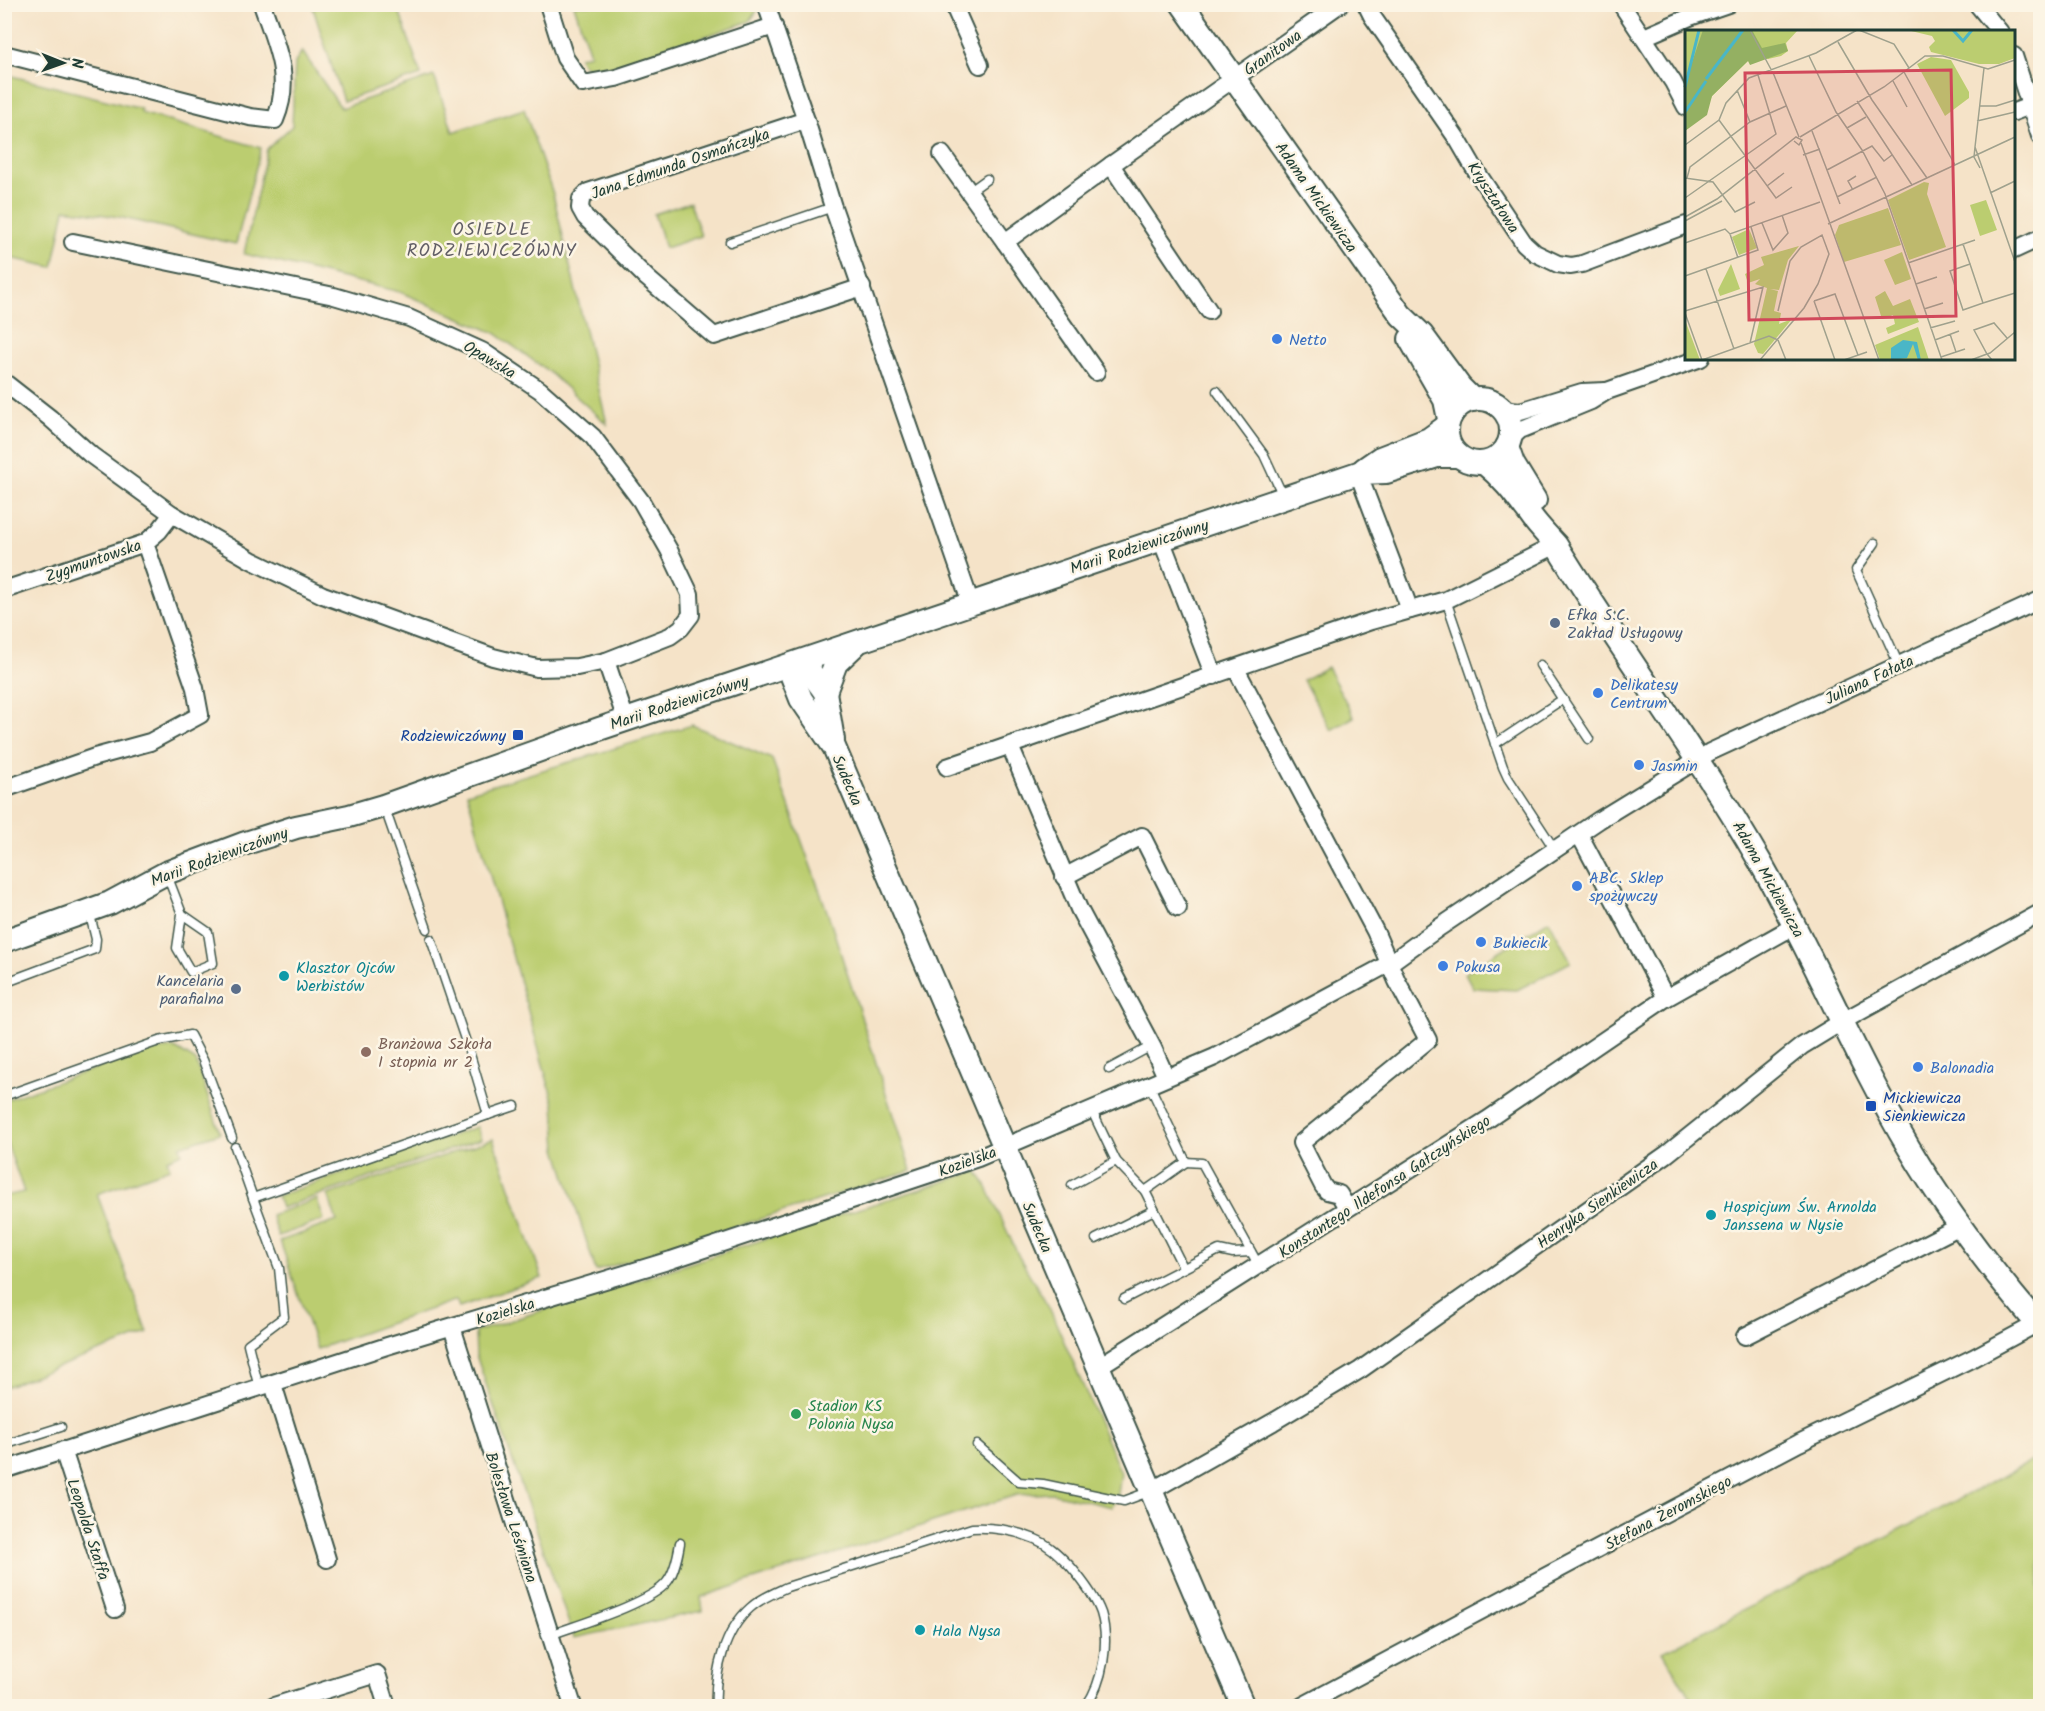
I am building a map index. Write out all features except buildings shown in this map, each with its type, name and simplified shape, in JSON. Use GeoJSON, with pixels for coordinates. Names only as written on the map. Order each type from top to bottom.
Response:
{"type":"FeatureCollection","features":[{"type":"Feature","properties":{"kind":"street"},"geometry":{"type":"LineString","coordinates":[[4,54],[250,117],[275,120],[282,105],[284,86],[280,58],[262,4]]}},
{"type":"Feature","properties":{"kind":"street"},"geometry":{"type":"LineString","coordinates":[[548,4],[565,58],[583,84],[616,78],[774,26]]}},
{"type":"Feature","properties":{"kind":"street"},"geometry":{"type":"LineString","coordinates":[[766,4],[833,207],[971,604]]}},
{"type":"Feature","properties":{"kind":"street"},"geometry":{"type":"LineString","coordinates":[[953,4],[980,65]]}},
{"type":"Feature","properties":{"kind":"street","name":"Adama Mickiewicza"},"geometry":{"type":"LineString","coordinates":[[1182,4],[1401,315],[1422,335],[1460,387],[1473,400]]}},
{"type":"Feature","properties":{"kind":"street","name":"Granitowa"},"geometry":{"type":"LineString","coordinates":[[1234,78],[1340,4]]}},
{"type":"Feature","properties":{"kind":"street","name":"Kryształowa"},"geometry":{"type":"LineString","coordinates":[[1366,4],[1458,140],[1503,213],[1524,243],[1535,253],[1558,264],[1571,266],[1582,264],[1685,225]]}},
{"type":"Feature","properties":{"kind":"street"},"geometry":{"type":"LineString","coordinates":[[1621,4],[1673,82],[1685,105]]}},
{"type":"Feature","properties":{"kind":"street"},"geometry":{"type":"LineString","coordinates":[[1644,38],[1690,17],[1728,4]]}},
{"type":"Feature","properties":{"kind":"street"},"geometry":{"type":"LineString","coordinates":[[1977,4],[1999,30]]}},
{"type":"Feature","properties":{"kind":"street"},"geometry":{"type":"LineString","coordinates":[[2015,62],[2040,136]]}},
{"type":"Feature","properties":{"kind":"street"},"geometry":{"type":"LineString","coordinates":[[1005,242],[1234,78]]}},
{"type":"Feature","properties":{"kind":"street"},"geometry":{"type":"LineString","coordinates":[[2015,111],[2030,106]]}},
{"type":"Feature","properties":{"kind":"street","name":"Jana Edmunda Osmańczyka"},"geometry":{"type":"LineString","coordinates":[[806,120],[588,192],[581,199],[580,208],[585,217],[648,278],[714,336],[862,287]]}},
{"type":"Feature","properties":{"kind":"street"},"geometry":{"type":"LineString","coordinates":[[942,154],[1096,372]]}},
{"type":"Feature","properties":{"kind":"street"},"geometry":{"type":"LineString","coordinates":[[1111,165],[1209,311]]}},
{"type":"Feature","properties":{"kind":"street"},"geometry":{"type":"LineString","coordinates":[[2015,249],[2040,238]]}},
{"type":"Feature","properties":{"kind":"street","name":"Opawska"},"geometry":{"type":"LineString","coordinates":[[4,382],[50,418],[91,455],[172,514],[251,560],[323,595],[493,657],[537,668],[577,667],[606,661],[670,636],[681,628],[691,615],[690,594],[669,550],[641,501],[606,453],[593,437],[540,390],[482,351],[434,328],[368,305],[74,242]]}},
{"type":"Feature","properties":{"kind":"street","name":"Adama Mickiewicza"},"geometry":{"type":"LineString","coordinates":[[1401,315],[1413,346],[1445,400],[1448,422]]}},
{"type":"Feature","properties":{"kind":"street"},"geometry":{"type":"LineString","coordinates":[[1508,443],[1510,423],[1502,409],[1493,403],[1473,400],[1463,403],[1455,410],[1448,422],[1447,437],[1458,456],[1466,461],[1484,463],[1493,460],[1520,430],[1591,401],[1606,391],[1695,360]]}},
{"type":"Feature","properties":{"kind":"street"},"geometry":{"type":"LineString","coordinates":[[1502,409],[1520,411],[1582,392],[1606,391]]}},
{"type":"Feature","properties":{"kind":"street","name":"Marii Rodziewiczówny"},"geometry":{"type":"LineString","coordinates":[[4,941],[110,903],[166,873],[243,843],[296,827],[383,806],[626,720],[1358,473],[1380,458],[1429,439],[1448,422]]}},
{"type":"Feature","properties":{"kind":"street","name":"Adama Mickiewicza"},"geometry":{"type":"LineString","coordinates":[[1508,443],[1513,464],[1544,514],[1556,545]]}},
{"type":"Feature","properties":{"kind":"street","name":"Marii Rodziewiczówny"},"geometry":{"type":"LineString","coordinates":[[1358,473],[1386,472],[1437,456],[1458,456]]}},
{"type":"Feature","properties":{"kind":"street","name":"Adama Mickiewicza"},"geometry":{"type":"LineString","coordinates":[[1484,463],[1500,476],[1556,545],[1737,822],[1796,925],[1910,1149],[1984,1260],[2038,1324]]}},
{"type":"Feature","properties":{"kind":"street"},"geometry":{"type":"LineString","coordinates":[[1358,473],[1410,610]]}},
{"type":"Feature","properties":{"kind":"street","name":"Zygmuntowska"},"geometry":{"type":"LineString","coordinates":[[4,590],[145,543],[159,531],[172,514]]}},
{"type":"Feature","properties":{"kind":"street"},"geometry":{"type":"LineString","coordinates":[[1161,539],[1214,676]]}},
{"type":"Feature","properties":{"kind":"street"},"geometry":{"type":"LineString","coordinates":[[4,789],[95,757],[150,742],[200,715],[195,687],[145,543]]}},
{"type":"Feature","properties":{"kind":"street"},"geometry":{"type":"LineString","coordinates":[[947,767],[1371,621],[1446,600],[1556,545]]}},
{"type":"Feature","properties":{"kind":"street","name":"Juliana Fałata"},"geometry":{"type":"LineString","coordinates":[[1697,760],[2040,600]]}},
{"type":"Feature","properties":{"kind":"street"},"geometry":{"type":"LineString","coordinates":[[825,692],[836,663],[857,643]]}},
{"type":"Feature","properties":{"kind":"street"},"geometry":{"type":"LineString","coordinates":[[606,661],[626,720]]}},
{"type":"Feature","properties":{"kind":"street","name":"Sudecka"},"geometry":{"type":"LineString","coordinates":[[794,664],[812,674],[825,692],[834,747]]}},
{"type":"Feature","properties":{"kind":"street","name":"Sudecka"},"geometry":{"type":"LineString","coordinates":[[794,664],[801,699],[834,747],[1243,1707]]}},
{"type":"Feature","properties":{"kind":"street"},"geometry":{"type":"LineString","coordinates":[[1236,669],[1375,931],[1428,1040],[1301,1143],[1323,1186],[1327,1191],[1339,1194],[1347,1208]]}},
{"type":"Feature","properties":{"kind":"street"},"geometry":{"type":"LineString","coordinates":[[1010,746],[1064,877],[1166,1077]]}},
{"type":"Feature","properties":{"kind":"street"},"geometry":{"type":"LineString","coordinates":[[1004,1148],[1215,1057],[1390,963],[1579,834],[1697,760]]}},
{"type":"Feature","properties":{"kind":"street"},"geometry":{"type":"LineString","coordinates":[[1579,834],[1666,998]]}},
{"type":"Feature","properties":{"kind":"street"},"geometry":{"type":"LineString","coordinates":[[1064,877],[1142,837],[1178,908]]}},
{"type":"Feature","properties":{"kind":"street","name":"Henryka Sienkiewicza"},"geometry":{"type":"LineString","coordinates":[[1151,1491],[1360,1370],[1667,1154],[1802,1046],[1843,1021],[2040,913]]}},
{"type":"Feature","properties":{"kind":"street","name":"Konstantego Ildefonsa Gałczyńskiego"},"geometry":{"type":"LineString","coordinates":[[1098,1367],[1255,1259],[1347,1208],[1487,1120],[1666,998],[1796,925]]}},
{"type":"Feature","properties":{"kind":"street","name":"Kozielska"},"geometry":{"type":"LineString","coordinates":[[4,1470],[452,1327],[671,1260],[1004,1148]]}},
{"type":"Feature","properties":{"kind":"street"},"geometry":{"type":"LineString","coordinates":[[1745,1336],[1960,1226]]}},
{"type":"Feature","properties":{"kind":"street","name":"Stefana Żeromskiego"},"geometry":{"type":"LineString","coordinates":[[1302,1707],[1799,1443],[2038,1324]]}},
{"type":"Feature","properties":{"kind":"street","name":"Bolesława Leśmiana"},"geometry":{"type":"LineString","coordinates":[[452,1327],[573,1707]]}},
{"type":"Feature","properties":{"kind":"street"},"geometry":{"type":"LineString","coordinates":[[266,1386],[327,1559]]}},
{"type":"Feature","properties":{"kind":"street","name":"Leopolda Staffa"},"geometry":{"type":"LineString","coordinates":[[63,1450],[115,1609]]}},
{"type":"Feature","properties":{"kind":"street"},"geometry":{"type":"LineString","coordinates":[[274,1707],[377,1674],[387,1707]]}},
{"type":"Feature","properties":{"kind":"lane"},"geometry":{"type":"LineString","coordinates":[[969,192],[987,179]]}},
{"type":"Feature","properties":{"kind":"lane"},"geometry":{"type":"LineString","coordinates":[[730,242],[833,207]]}},
{"type":"Feature","properties":{"kind":"lane"},"geometry":{"type":"LineString","coordinates":[[1217,391],[1264,455],[1284,498]]}},
{"type":"Feature","properties":{"kind":"lane"},"geometry":{"type":"LineString","coordinates":[[1875,543],[1856,570],[1899,665]]}},
{"type":"Feature","properties":{"kind":"lane"},"geometry":{"type":"LineString","coordinates":[[1446,600],[1508,778],[1555,850]]}},
{"type":"Feature","properties":{"kind":"lane"},"geometry":{"type":"LineString","coordinates":[[1540,665],[1589,739]]}},
{"type":"Feature","properties":{"kind":"lane"},"geometry":{"type":"LineString","coordinates":[[1495,744],[1563,699]]}},
{"type":"Feature","properties":{"kind":"lane"},"geometry":{"type":"LineString","coordinates":[[383,806],[427,929]]}},
{"type":"Feature","properties":{"kind":"lane"},"geometry":{"type":"LineString","coordinates":[[166,873],[182,915],[177,948],[191,972],[213,963],[208,932],[182,915]]}},
{"type":"Feature","properties":{"kind":"lane"},"geometry":{"type":"LineString","coordinates":[[4,983],[95,949],[96,939],[89,910]]}},
{"type":"Feature","properties":{"kind":"lane"},"geometry":{"type":"LineString","coordinates":[[431,939],[488,1115]]}},
{"type":"Feature","properties":{"kind":"lane"},"geometry":{"type":"LineString","coordinates":[[4,1096],[150,1044],[190,1035],[203,1060],[279,1268],[284,1317],[248,1344],[266,1386]]}},
{"type":"Feature","properties":{"kind":"lane"},"geometry":{"type":"LineString","coordinates":[[1109,1069],[1146,1049],[1153,1048]]}},
{"type":"Feature","properties":{"kind":"lane"},"geometry":{"type":"LineString","coordinates":[[1149,1084],[1186,1162]]}},
{"type":"Feature","properties":{"kind":"lane"},"geometry":{"type":"LineString","coordinates":[[253,1198],[515,1106]]}},
{"type":"Feature","properties":{"kind":"lane"},"geometry":{"type":"LineString","coordinates":[[1090,1109],[1116,1161],[1145,1191],[1183,1267]]}},
{"type":"Feature","properties":{"kind":"lane"},"geometry":{"type":"LineString","coordinates":[[1072,1185],[1116,1161]]}},
{"type":"Feature","properties":{"kind":"lane"},"geometry":{"type":"LineString","coordinates":[[1145,1191],[1186,1162],[1202,1163],[1255,1259]]}},
{"type":"Feature","properties":{"kind":"lane"},"geometry":{"type":"LineString","coordinates":[[1096,1239],[1154,1210]]}},
{"type":"Feature","properties":{"kind":"lane"},"geometry":{"type":"LineString","coordinates":[[1124,1299],[1219,1250],[1255,1259]]}},
{"type":"Feature","properties":{"kind":"lane"},"geometry":{"type":"LineString","coordinates":[[4,1445],[61,1427]]}},
{"type":"Feature","properties":{"kind":"lane"},"geometry":{"type":"LineString","coordinates":[[977,1444],[1019,1482],[1043,1484],[1124,1501],[1151,1491]]}},
{"type":"Feature","properties":{"kind":"lane"},"geometry":{"type":"LineString","coordinates":[[717,1707],[716,1683],[728,1640],[738,1621],[766,1596],[787,1587],[972,1528],[987,1527],[1036,1539],[1050,1547],[1075,1572],[1091,1593],[1101,1613],[1104,1654],[1098,1679],[1086,1707]]}},
{"type":"Feature","properties":{"kind":"lane"},"geometry":{"type":"LineString","coordinates":[[550,1635],[649,1598],[667,1582],[677,1559],[680,1543]]}},
{"type":"Feature","properties":{"kind":"green space"},"geometry":{"type":"Polygon","coordinates":[[[312,5],[397,5],[421,75],[343,101],[312,5]]]}},
{"type":"Feature","properties":{"kind":"green space"},"geometry":{"type":"Polygon","coordinates":[[[574,5],[758,5],[750,21],[599,73],[587,68],[579,57],[590,54],[574,5]]]}},
{"type":"Feature","properties":{"kind":"green space"},"geometry":{"type":"Polygon","coordinates":[[[302,51],[341,108],[434,76],[453,132],[524,109],[553,194],[607,424],[549,372],[495,333],[400,292],[244,254],[267,149],[292,126],[295,63],[302,51]]]}},
{"type":"Feature","properties":{"kind":"green space"},"geometry":{"type":"Polygon","coordinates":[[[4,74],[141,109],[141,113],[261,148],[236,244],[119,217],[65,209],[53,267],[5,257],[4,74]]]}},
{"type":"Feature","properties":{"kind":"green space"},"geometry":{"type":"Polygon","coordinates":[[[690,202],[701,236],[665,248],[654,214],[690,202]]]}},
{"type":"Feature","properties":{"kind":"green space"},"geometry":{"type":"Polygon","coordinates":[[[1327,667],[1354,717],[1331,730],[1303,680],[1327,667]]]}},
{"type":"Feature","properties":{"kind":"green space"},"geometry":{"type":"Polygon","coordinates":[[[692,725],[772,759],[828,914],[911,1171],[596,1271],[557,1149],[554,1104],[467,793],[692,725]]]}},
{"type":"Feature","properties":{"kind":"green space"},"geometry":{"type":"Polygon","coordinates":[[[1549,920],[1571,962],[1517,990],[1473,988],[1465,973],[1549,920]]]}},
{"type":"Feature","properties":{"kind":"green space"},"geometry":{"type":"Polygon","coordinates":[[[175,1048],[196,1061],[220,1133],[180,1146],[182,1153],[167,1159],[170,1168],[97,1194],[148,1333],[5,1387],[5,1196],[24,1192],[5,1138],[5,1100],[148,1050],[175,1048]]]}},
{"type":"Feature","properties":{"kind":"green space"},"geometry":{"type":"Polygon","coordinates":[[[477,1127],[481,1139],[281,1208],[277,1196],[477,1127]]]}},
{"type":"Feature","properties":{"kind":"green space"},"geometry":{"type":"Polygon","coordinates":[[[493,1139],[542,1278],[459,1307],[456,1300],[317,1349],[280,1241],[337,1221],[328,1195],[493,1139]]]}},
{"type":"Feature","properties":{"kind":"green space","name":"Stadion KS Polonia Nysa"},"geometry":{"type":"Polygon","coordinates":[[[977,1171],[985,1183],[1019,1257],[1049,1307],[1121,1473],[1118,1494],[1112,1507],[1052,1493],[1016,1495],[701,1597],[703,1611],[574,1638],[476,1355],[475,1332],[977,1171]]]}},
{"type":"Feature","properties":{"kind":"green space"},"geometry":{"type":"Polygon","coordinates":[[[317,1199],[324,1220],[278,1236],[271,1215],[317,1199]]]}},
{"type":"Feature","properties":{"kind":"green space"},"geometry":{"type":"Polygon","coordinates":[[[2040,1457],[2040,1706],[1695,1706],[1663,1652],[2040,1457]]]}},
{"type":"Feature","properties":{"kind":"place","name":"Netto"},"geometry":{"type":"Point","coordinates":[1277,339]}},
{"type":"Feature","properties":{"kind":"place","name":"Efka S.C. Zakład Usługowy"},"geometry":{"type":"Point","coordinates":[1555,623]}},
{"type":"Feature","properties":{"kind":"place","name":"Delikatesy Centrum"},"geometry":{"type":"Point","coordinates":[1598,693]}},
{"type":"Feature","properties":{"kind":"place","name":"Rodziewiczówny"},"geometry":{"type":"Point","coordinates":[518,735]}},
{"type":"Feature","properties":{"kind":"place","name":"Jasmin"},"geometry":{"type":"Point","coordinates":[1639,765]}},
{"type":"Feature","properties":{"kind":"place","name":"ABC. Sklep spożywczy"},"geometry":{"type":"Point","coordinates":[1577,886]}},
{"type":"Feature","properties":{"kind":"place","name":"Bukiecik"},"geometry":{"type":"Point","coordinates":[1481,942]}},
{"type":"Feature","properties":{"kind":"place","name":"Pokusa"},"geometry":{"type":"Point","coordinates":[1443,966]}},
{"type":"Feature","properties":{"kind":"place","name":"Klasztor Ojców Werbistów"},"geometry":{"type":"Point","coordinates":[284,976]}},
{"type":"Feature","properties":{"kind":"place","name":"Kancelaria parafialna"},"geometry":{"type":"Point","coordinates":[236,989]}},
{"type":"Feature","properties":{"kind":"place","name":"Branżowa Szkoła I stopnia nr 2"},"geometry":{"type":"Point","coordinates":[366,1052]}},
{"type":"Feature","properties":{"kind":"place","name":"Balonadia"},"geometry":{"type":"Point","coordinates":[1918,1067]}},
{"type":"Feature","properties":{"kind":"place","name":"Mickiewicza Sienkiewicza"},"geometry":{"type":"Point","coordinates":[1871,1106]}},
{"type":"Feature","properties":{"kind":"place","name":"Hospicjum Św. Arnolda Janssena w Nysie"},"geometry":{"type":"Point","coordinates":[1711,1215]}},
{"type":"Feature","properties":{"kind":"place","name":"Stadion KS Polonia Nysa"},"geometry":{"type":"Point","coordinates":[796,1414]}},
{"type":"Feature","properties":{"kind":"place","name":"Hala Nysa"},"geometry":{"type":"Point","coordinates":[920,1630]}},
{"type":"Feature","properties":{"kind":"district","name":"OSIEDLE RODZIEWICZÓWNY"},"geometry":{"type":"Point","coordinates":[492,239]}}]}
